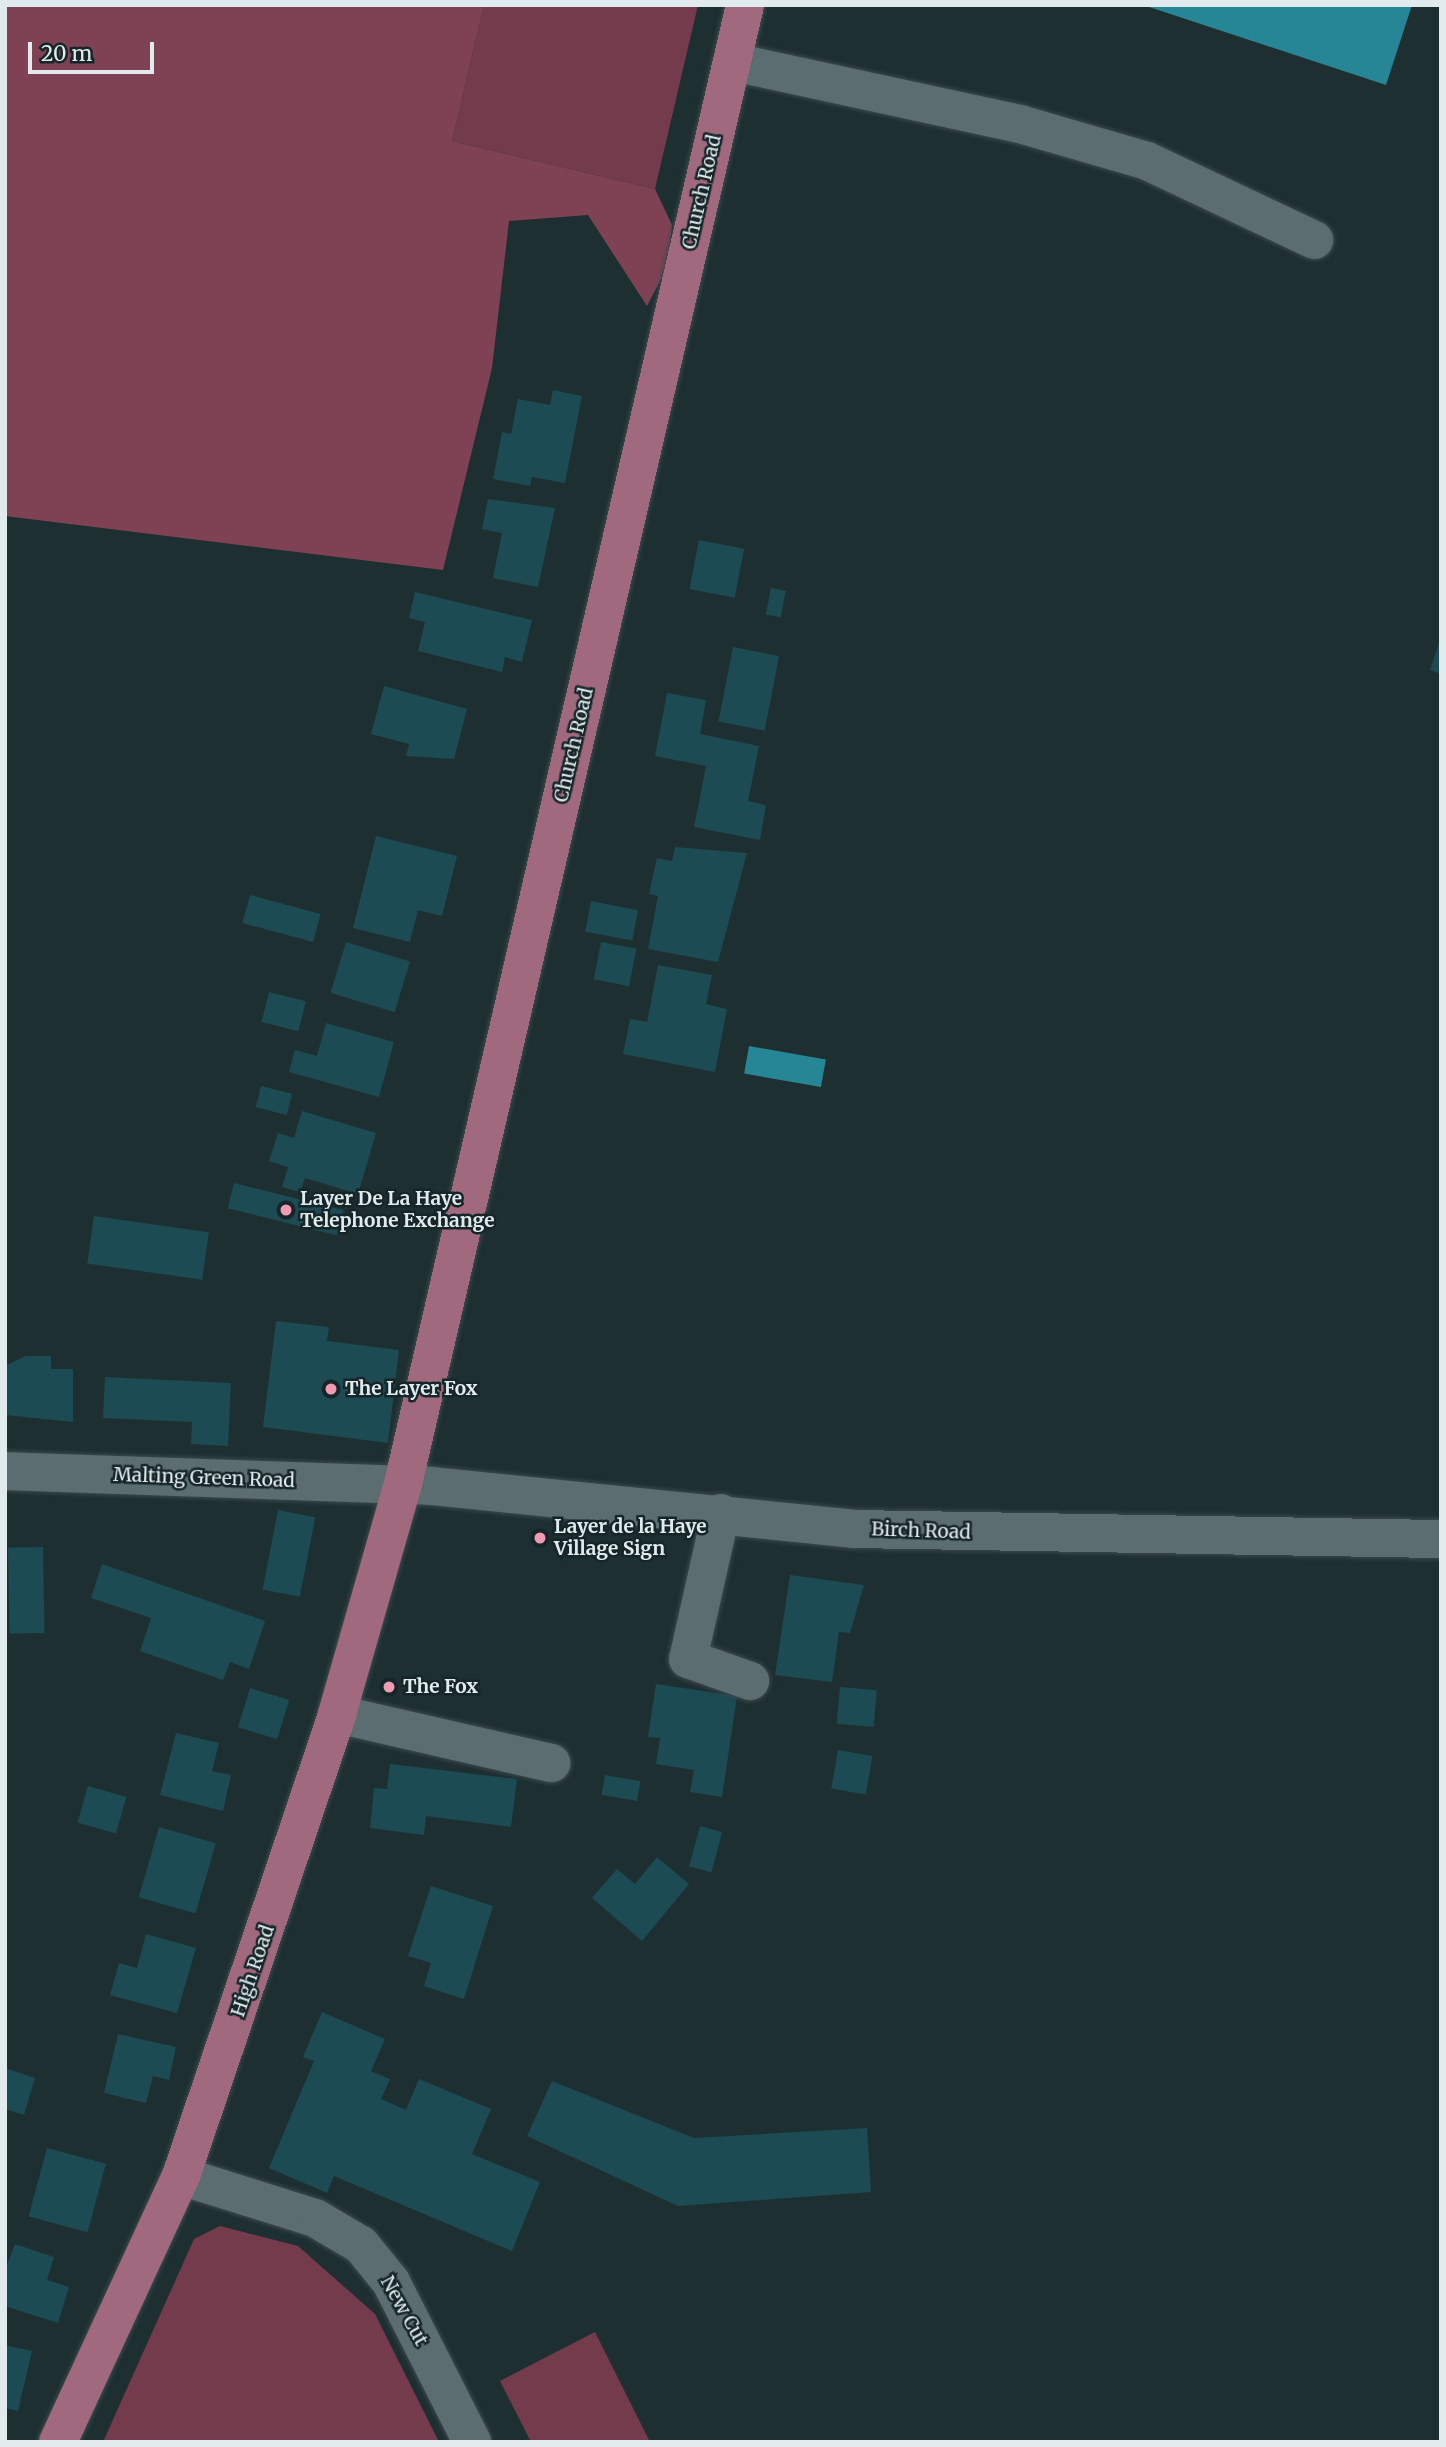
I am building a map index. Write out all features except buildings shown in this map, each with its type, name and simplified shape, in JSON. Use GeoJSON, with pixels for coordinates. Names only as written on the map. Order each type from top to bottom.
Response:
{"type":"FeatureCollection","features":[{"type":"Feature","properties":{"kind":"main road","name":"Church Road"},"geometry":{"type":"LineString","coordinates":[[404,1484],[745,5]]}},
{"type":"Feature","properties":{"kind":"main road","name":"High Road"},"geometry":{"type":"LineString","coordinates":[[58,2442],[181,2176],[337,1714],[404,1484]]}},
{"type":"Feature","properties":{"kind":"street"},"geometry":{"type":"LineString","coordinates":[[733,62],[1020,124],[1147,162],[1314,240]]}},
{"type":"Feature","properties":{"kind":"street","name":"Malting Green Road"},"geometry":{"type":"LineString","coordinates":[[5,1471],[404,1484]]}},
{"type":"Feature","properties":{"kind":"street","name":"Birch Road"},"geometry":{"type":"LineString","coordinates":[[404,1484],[721,1513],[854,1529],[1441,1539]]}},
{"type":"Feature","properties":{"kind":"street"},"geometry":{"type":"LineString","coordinates":[[721,1513],[688,1659],[750,1681]]}},
{"type":"Feature","properties":{"kind":"street"},"geometry":{"type":"LineString","coordinates":[[337,1714],[551,1763]]}},
{"type":"Feature","properties":{"kind":"street","name":"New Cut"},"geometry":{"type":"LineString","coordinates":[[181,2176],[315,2218],[361,2245],[391,2282],[472,2442]]}},
{"type":"Feature","properties":{"kind":"shaded area"},"geometry":{"type":"Polygon","coordinates":[[[5,5],[484,5],[452,141],[655,189],[672,225],[667,268],[647,306],[588,215],[509,221],[492,368],[443,570],[5,516],[5,5]]]}},
{"type":"Feature","properties":{"kind":"shaded area"},"geometry":{"type":"Polygon","coordinates":[[[484,5],[698,5],[655,189],[452,141],[484,5]]]}},
{"type":"Feature","properties":{"kind":"shaded area"},"geometry":{"type":"Polygon","coordinates":[[[220,2226],[298,2246],[375,2314],[439,2442],[103,2442],[194,2239],[220,2226]]]}},
{"type":"Feature","properties":{"kind":"shaded area"},"geometry":{"type":"Polygon","coordinates":[[[595,2332],[650,2442],[531,2442],[500,2381],[595,2332]]]}},
{"type":"Feature","properties":{"kind":"water"},"geometry":{"type":"Polygon","coordinates":[[[1143,5],[1412,5],[1386,85],[1143,5]]]}},
{"type":"Feature","properties":{"kind":"water"},"geometry":{"type":"Polygon","coordinates":[[[749,1046],[826,1060],[821,1087],[744,1074],[749,1046]]]}},
{"type":"Feature","properties":{"kind":"place","name":"Layer De La Haye Telephone Exchange"},"geometry":{"type":"Point","coordinates":[286,1210]}},
{"type":"Feature","properties":{"kind":"place","name":"The Layer Fox"},"geometry":{"type":"Point","coordinates":[331,1389]}},
{"type":"Feature","properties":{"kind":"place","name":"Layer de la Haye Village Sign"},"geometry":{"type":"Point","coordinates":[540,1538]}},
{"type":"Feature","properties":{"kind":"place","name":"The Fox"},"geometry":{"type":"Point","coordinates":[389,1687]}}]}
